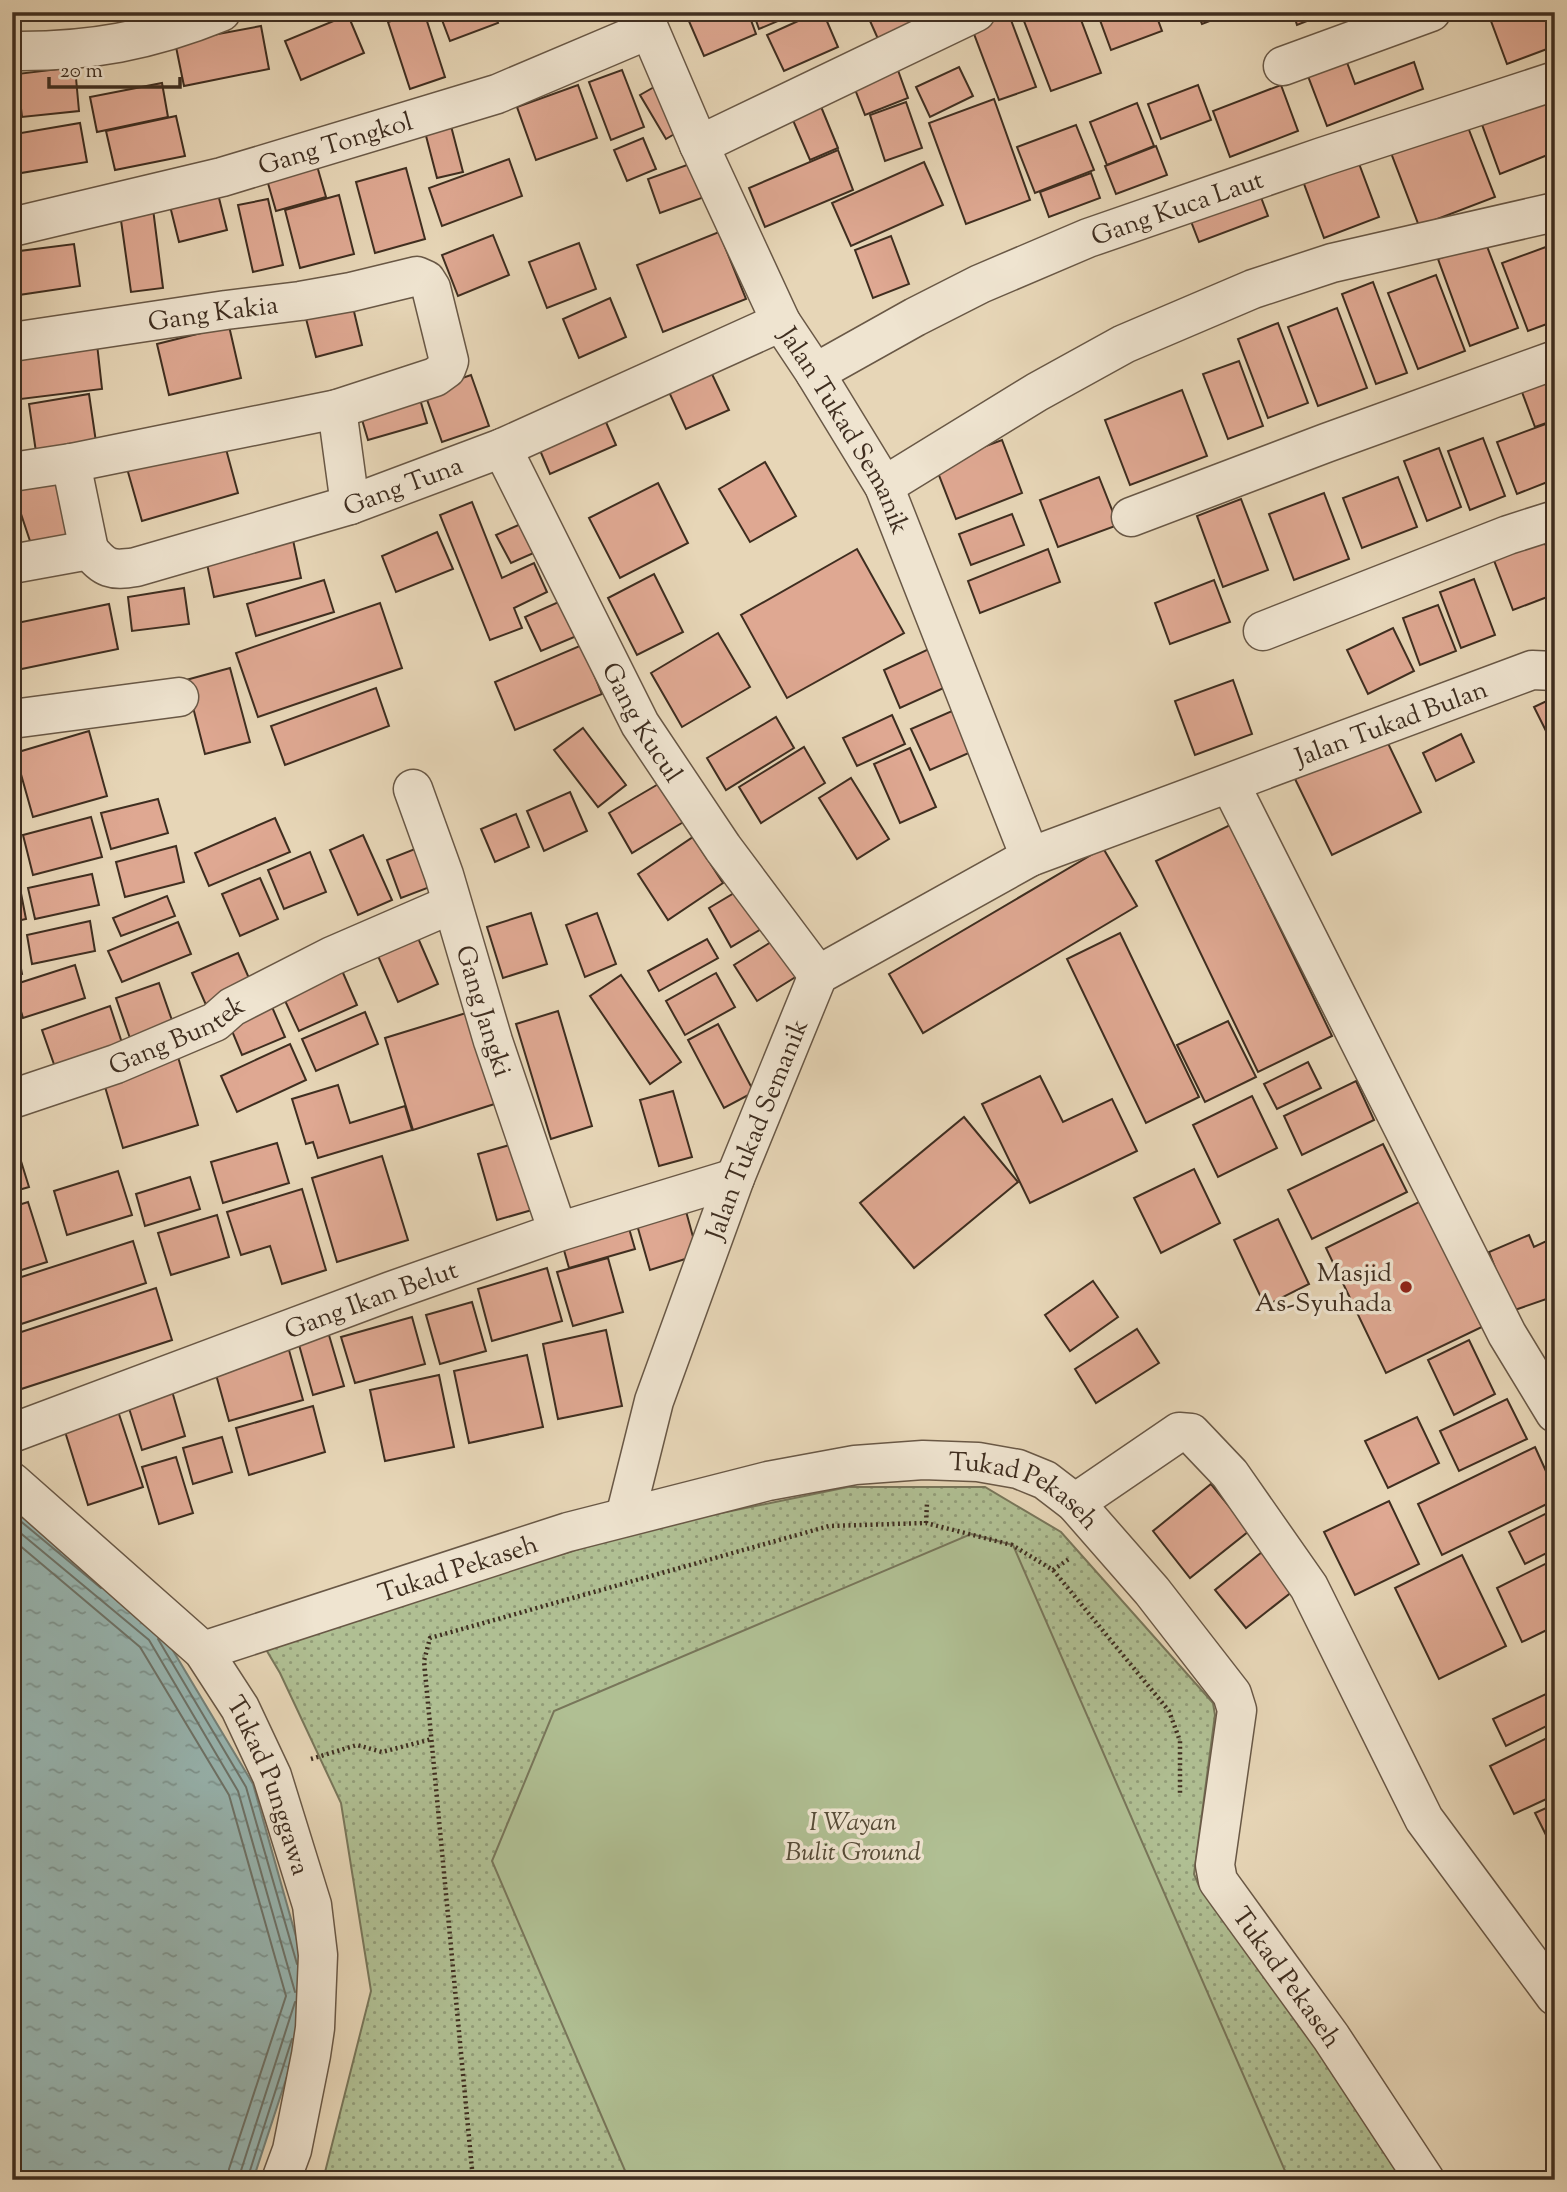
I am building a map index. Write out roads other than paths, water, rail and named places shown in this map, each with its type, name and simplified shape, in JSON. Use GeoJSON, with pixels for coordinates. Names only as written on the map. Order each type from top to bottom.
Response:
{"type":"FeatureCollection","features":[{"type":"Feature","properties":{"kind":"street"},"geometry":{"type":"LineString","coordinates":[[12,51],[58,51],[117,44],[179,28],[221,12]]}},
{"type":"Feature","properties":{"kind":"street"},"geometry":{"type":"LineString","coordinates":[[699,145],[976,12]]}},
{"type":"Feature","properties":{"kind":"street"},"geometry":{"type":"LineString","coordinates":[[1283,66],[1432,12]]}},
{"type":"Feature","properties":{"kind":"street","name":"Jalan Tukad Semanik"},"geometry":{"type":"LineString","coordinates":[[645,21],[780,322],[815,373],[884,486],[1030,858]]}},
{"type":"Feature","properties":{"kind":"street","name":"Gang Tongkol"},"geometry":{"type":"LineString","coordinates":[[12,227],[222,177],[486,98],[549,73],[645,21]]}},
{"type":"Feature","properties":{"kind":"street","name":"Gang Kuca Laut"},"geometry":{"type":"LineString","coordinates":[[815,373],[980,284],[1088,238],[1322,157],[1555,81]]}},
{"type":"Feature","properties":{"kind":"street"},"geometry":{"type":"LineString","coordinates":[[884,486],[1037,392],[1124,344],[1253,289],[1332,263],[1555,212]]}},
{"type":"Feature","properties":{"kind":"street","name":"Gang Kakia"},"geometry":{"type":"LineString","coordinates":[[12,342],[300,301],[351,292],[410,276],[422,278],[431,288],[444,336],[449,361],[446,369],[435,377],[337,409]]}},
{"type":"Feature","properties":{"kind":"street","name":"Gang Tuna"},"geometry":{"type":"LineString","coordinates":[[89,550],[99,563],[114,570],[136,567],[350,505],[502,448],[780,322]]}},
{"type":"Feature","properties":{"kind":"street"},"geometry":{"type":"LineString","coordinates":[[1131,517],[1555,360]]}},
{"type":"Feature","properties":{"kind":"street"},"geometry":{"type":"LineString","coordinates":[[12,472],[71,463],[337,409],[350,505]]}},
{"type":"Feature","properties":{"kind":"street","name":"Gang Kucul"},"geometry":{"type":"LineString","coordinates":[[502,448],[640,724],[723,848],[818,975]]}},
{"type":"Feature","properties":{"kind":"street"},"geometry":{"type":"LineString","coordinates":[[12,564],[89,550],[71,463]]}},
{"type":"Feature","properties":{"kind":"street"},"geometry":{"type":"LineString","coordinates":[[1263,631],[1508,535],[1555,520]]}},
{"type":"Feature","properties":{"kind":"street","name":"Jalan Tukad Bulan"},"geometry":{"type":"LineString","coordinates":[[1230,784],[1532,670],[1555,671]]}},
{"type":"Feature","properties":{"kind":"street"},"geometry":{"type":"LineString","coordinates":[[12,719],[178,697]]}},
{"type":"Feature","properties":{"kind":"street"},"geometry":{"type":"LineString","coordinates":[[818,975],[1030,858],[1230,784],[1507,1334],[1555,1413]]}},
{"type":"Feature","properties":{"kind":"street","name":"Gang Jangki"},"geometry":{"type":"LineString","coordinates":[[414,789],[452,904],[492,1041],[558,1231]]}},
{"type":"Feature","properties":{"kind":"street","name":"Gang Buntek"},"geometry":{"type":"LineString","coordinates":[[12,1099],[116,1064],[215,1022],[232,1007],[332,956],[452,904]]}},
{"type":"Feature","properties":{"kind":"street","name":"Jalan Tukad Semanik"},"geometry":{"type":"LineString","coordinates":[[625,1517],[654,1401],[735,1178],[818,975]]}},
{"type":"Feature","properties":{"kind":"street","name":"Gang Ikan Belut"},"geometry":{"type":"LineString","coordinates":[[12,1433],[558,1231],[735,1178]]}},
{"type":"Feature","properties":{"kind":"street"},"geometry":{"type":"LineString","coordinates":[[1075,1503],[1180,1432],[1191,1433],[1230,1474],[1309,1587],[1424,1819],[1555,1996]]}},
{"type":"Feature","properties":{"kind":"street","name":"Tukad Pekaseh"},"geometry":{"type":"LineString","coordinates":[[204,1651],[568,1532],[768,1481],[855,1465],[923,1460],[978,1462],[1018,1469],[1045,1480],[1075,1503],[1152,1591],[1232,1694],[1237,1710],[1215,1865],[1218,1881],[1331,2037],[1425,2180]]}},
{"type":"Feature","properties":{"kind":"street","name":"Tukad Punggawa"},"geometry":{"type":"LineString","coordinates":[[12,1482],[204,1651],[240,1708],[272,1776],[312,1905],[318,1955],[315,2028],[311,2055],[292,2150],[281,2180]]}},
{"type":"Feature","properties":{"kind":"water"},"geometry":{"type":"Polygon","coordinates":[[[12,1505],[160,1629],[253,1784],[313,1997],[253,2180],[12,2180],[12,1505]]]}},
{"type":"Feature","properties":{"kind":"place","name":"Masjid As-Syuhada"},"geometry":{"type":"Point","coordinates":[1406,1287]}},
{"type":"Feature","properties":{"kind":"park label","name":"I Wayan Bulit Ground"},"geometry":{"type":"Point","coordinates":[853,1836]}}]}
